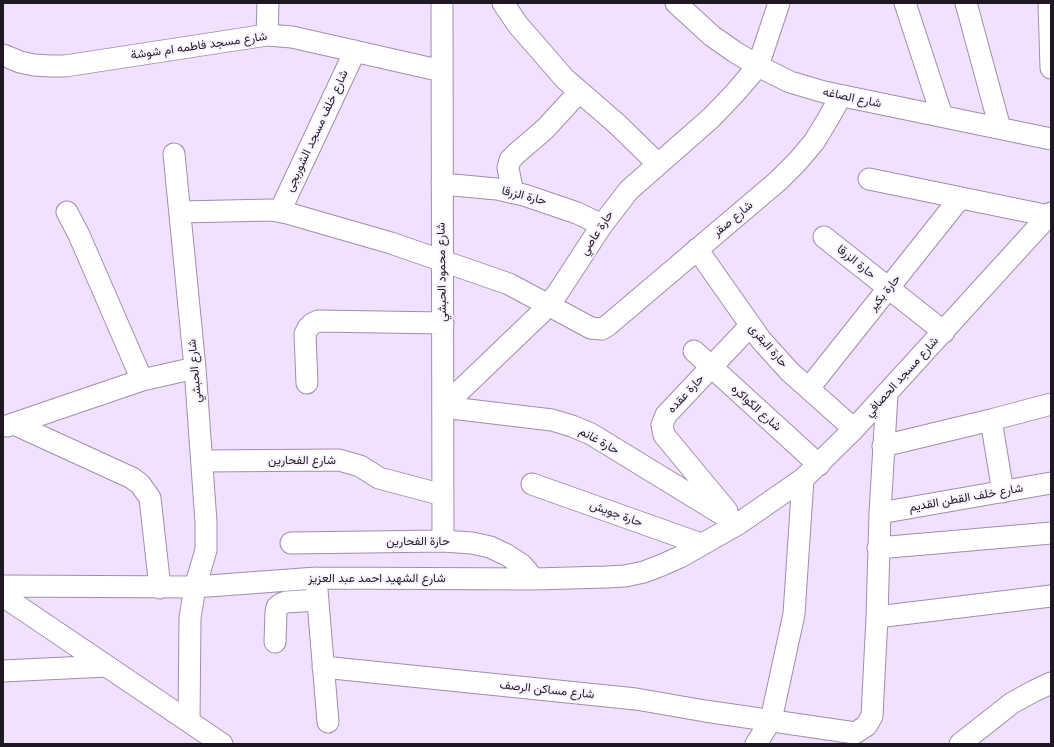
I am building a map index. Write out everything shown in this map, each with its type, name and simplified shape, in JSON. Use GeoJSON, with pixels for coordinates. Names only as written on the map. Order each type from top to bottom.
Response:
{"type":"FeatureCollection","features":[{"type":"Feature","properties":{"kind":"street"},"geometry":{"type":"LineString","coordinates":[[267,35],[268,3]]}},
{"type":"Feature","properties":{"kind":"street","name":"شارع محمود الحبشي"},"geometry":{"type":"LineString","coordinates":[[442,3],[443,541]]}},
{"type":"Feature","properties":{"kind":"street"},"geometry":{"type":"LineString","coordinates":[[503,3],[523,31],[565,79],[617,124],[658,164]]}},
{"type":"Feature","properties":{"kind":"street","name":"شارع الصاغه"},"geometry":{"type":"LineString","coordinates":[[676,3],[712,36],[758,66],[790,82],[841,96],[1051,139]]}},
{"type":"Feature","properties":{"kind":"street"},"geometry":{"type":"LineString","coordinates":[[758,66],[778,3]]}},
{"type":"Feature","properties":{"kind":"street"},"geometry":{"type":"LineString","coordinates":[[905,3],[942,116]]}},
{"type":"Feature","properties":{"kind":"street"},"geometry":{"type":"LineString","coordinates":[[966,3],[1000,128]]}},
{"type":"Feature","properties":{"kind":"street"},"geometry":{"type":"LineString","coordinates":[[1049,3],[1051,68]]}},
{"type":"Feature","properties":{"kind":"street","name":"شارع مسجد فاطمه ام شوشة"},"geometry":{"type":"LineString","coordinates":[[3,55],[20,62],[34,65],[65,66],[267,35],[292,37],[442,71]]}},
{"type":"Feature","properties":{"kind":"street","name":"شارع خلف مسجد الشوربجى"},"geometry":{"type":"LineString","coordinates":[[280,211],[355,51]]}},
{"type":"Feature","properties":{"kind":"street","name":"حارة عاصي"},"geometry":{"type":"LineString","coordinates":[[443,407],[540,314],[561,288],[602,225],[629,190],[711,118],[758,66]]}},
{"type":"Feature","properties":{"kind":"street"},"geometry":{"type":"LineString","coordinates":[[513,193],[508,168],[510,160],[546,129],[580,92]]}},
{"type":"Feature","properties":{"kind":"street","name":"شارع صقر"},"geometry":{"type":"LineString","coordinates":[[548,304],[591,328],[602,329],[607,326],[778,181],[797,162],[821,130],[841,96]]}},
{"type":"Feature","properties":{"kind":"street","name":"شارع الحبشي"},"geometry":{"type":"LineString","coordinates":[[174,154],[195,368],[206,522],[206,550],[195,587],[190,618],[189,721]]}},
{"type":"Feature","properties":{"kind":"street"},"geometry":{"type":"LineString","coordinates":[[869,179],[960,198],[1050,214]]}},
{"type":"Feature","properties":{"kind":"street","name":"حارة الزرقا"},"geometry":{"type":"LineString","coordinates":[[442,184],[469,186],[513,193],[551,203],[602,225]]}},
{"type":"Feature","properties":{"kind":"street","name":"حارة بكير"},"geometry":{"type":"LineString","coordinates":[[809,388],[960,198]]}},
{"type":"Feature","properties":{"kind":"street"},"geometry":{"type":"LineString","coordinates":[[180,212],[280,211],[391,243],[509,284],[548,304]]}},
{"type":"Feature","properties":{"kind":"street"},"geometry":{"type":"LineString","coordinates":[[67,212],[79,235],[142,380]]}},
{"type":"Feature","properties":{"kind":"street","name":"شارع مسجد الحصافي"},"geometry":{"type":"LineString","coordinates":[[738,524],[803,479],[819,465],[854,430],[1050,214]]}},
{"type":"Feature","properties":{"kind":"street","name":"حارة الزرقا"},"geometry":{"type":"LineString","coordinates":[[824,236],[944,332]]}},
{"type":"Feature","properties":{"kind":"street","name":"حارة البقرى"},"geometry":{"type":"LineString","coordinates":[[698,249],[750,326],[773,354],[854,430]]}},
{"type":"Feature","properties":{"kind":"street"},"geometry":{"type":"LineString","coordinates":[[306,382],[305,334],[312,324],[318,321],[443,323]]}},
{"type":"Feature","properties":{"kind":"street","name":"حارة عقده"},"geometry":{"type":"LineString","coordinates":[[738,524],[664,435],[662,425],[666,415],[750,326]]}},
{"type":"Feature","properties":{"kind":"street","name":"شارع الكواكره"},"geometry":{"type":"LineString","coordinates":[[694,351],[819,465]]}},
{"type":"Feature","properties":{"kind":"street"},"geometry":{"type":"LineString","coordinates":[[8,425],[142,380],[195,368]]}},
{"type":"Feature","properties":{"kind":"street"},"geometry":{"type":"LineString","coordinates":[[856,738],[872,716],[877,616],[878,548],[887,394]]}},
{"type":"Feature","properties":{"kind":"street"},"geometry":{"type":"LineString","coordinates":[[883,446],[1051,404]]}},
{"type":"Feature","properties":{"kind":"street","name":"حارة غانم"},"geometry":{"type":"LineString","coordinates":[[443,407],[552,420],[572,426],[603,441],[738,524]]}},
{"type":"Feature","properties":{"kind":"street"},"geometry":{"type":"LineString","coordinates":[[991,420],[1003,492]]}},
{"type":"Feature","properties":{"kind":"street"},"geometry":{"type":"LineString","coordinates":[[8,425],[132,478],[140,484],[150,498],[160,588]]}},
{"type":"Feature","properties":{"kind":"street","name":"شارع الفحارين"},"geometry":{"type":"LineString","coordinates":[[202,461],[339,460],[360,466],[379,478],[443,495]]}},
{"type":"Feature","properties":{"kind":"street"},"geometry":{"type":"LineString","coordinates":[[756,744],[771,720],[794,614],[803,479]]}},
{"type":"Feature","properties":{"kind":"street","name":"شارع خلف القطن القديم"},"geometry":{"type":"LineString","coordinates":[[880,513],[1051,483]]}},
{"type":"Feature","properties":{"kind":"street","name":"حارة جويش"},"geometry":{"type":"LineString","coordinates":[[532,484],[701,544]]}},
{"type":"Feature","properties":{"kind":"street","name":"شارع الشهيد احمد عبد العزيز"},"geometry":{"type":"LineString","coordinates":[[3,586],[160,588],[195,587],[316,578],[534,579],[606,577],[632,574],[662,565],[680,557],[738,524]]}},
{"type":"Feature","properties":{"kind":"street"},"geometry":{"type":"LineString","coordinates":[[878,548],[1051,533]]}},
{"type":"Feature","properties":{"kind":"street","name":"حارة الفحارين"},"geometry":{"type":"LineString","coordinates":[[291,543],[443,541],[472,543],[490,547],[507,555],[522,566],[534,579]]}},
{"type":"Feature","properties":{"kind":"street"},"geometry":{"type":"LineString","coordinates":[[316,578],[328,722]]}},
{"type":"Feature","properties":{"kind":"street"},"geometry":{"type":"LineString","coordinates":[[3,596],[222,744]]}},
{"type":"Feature","properties":{"kind":"street"},"geometry":{"type":"LineString","coordinates":[[877,616],[1051,596]]}},
{"type":"Feature","properties":{"kind":"street"},"geometry":{"type":"LineString","coordinates":[[275,642],[277,607],[286,602],[318,600]]}},
{"type":"Feature","properties":{"kind":"street"},"geometry":{"type":"LineString","coordinates":[[3,671],[107,666]]}},
{"type":"Feature","properties":{"kind":"street","name":"شارع مساكن الرصف"},"geometry":{"type":"LineString","coordinates":[[323,667],[636,699],[771,720],[856,738]]}},
{"type":"Feature","properties":{"kind":"street"},"geometry":{"type":"LineString","coordinates":[[960,744],[1012,703],[1051,683]]}}]}
